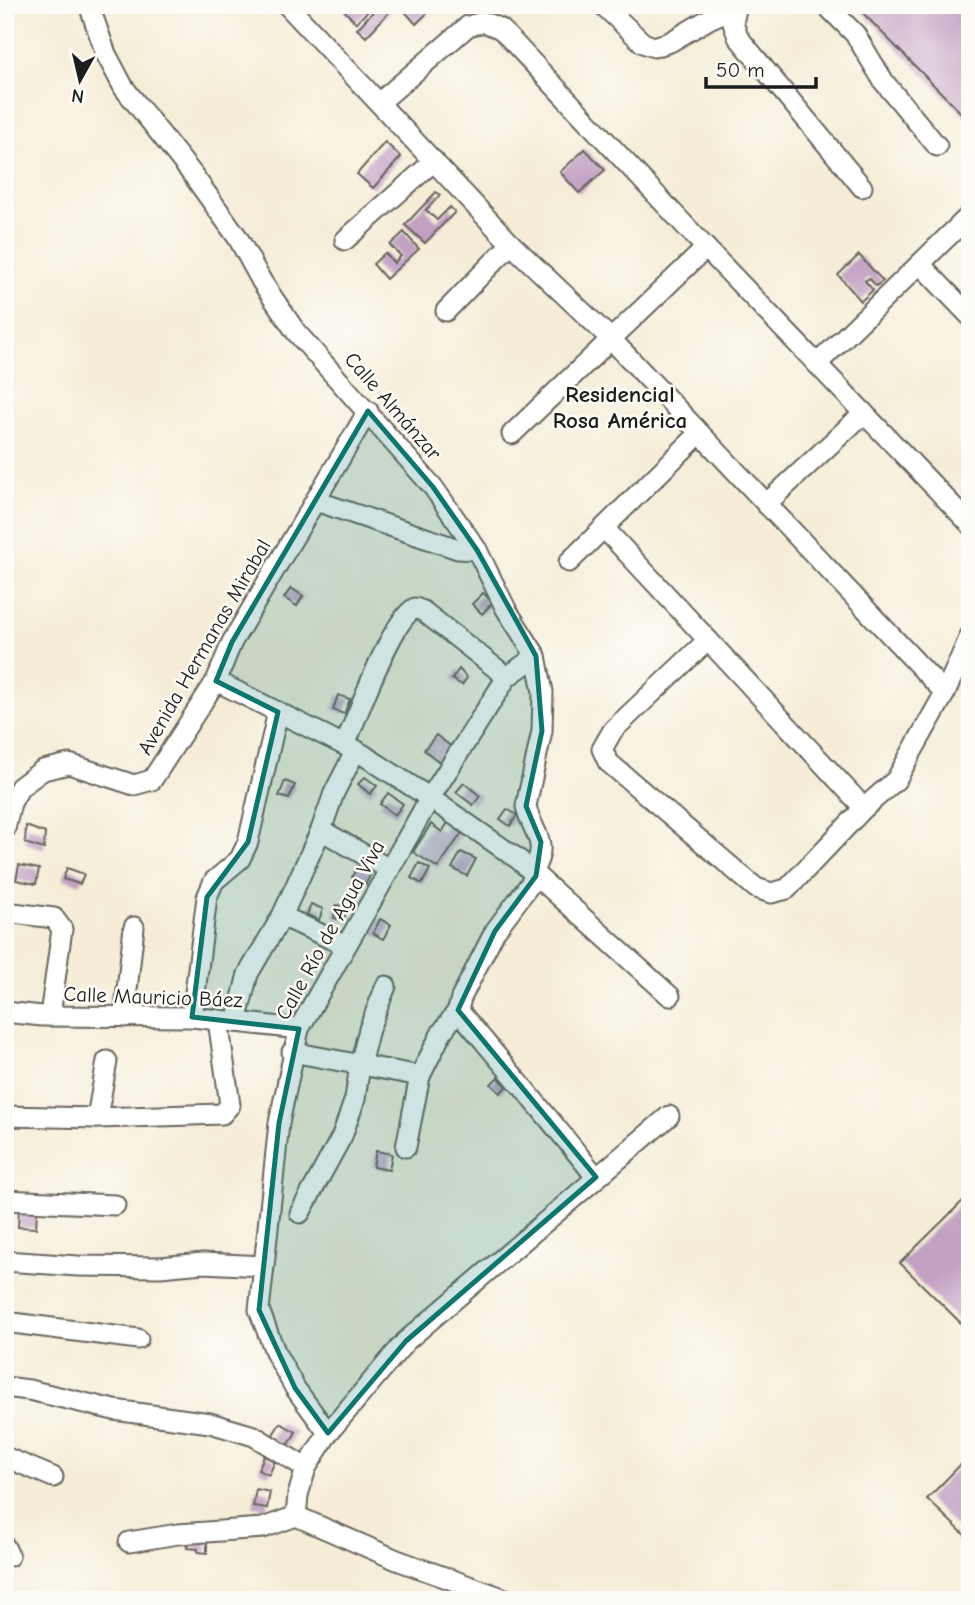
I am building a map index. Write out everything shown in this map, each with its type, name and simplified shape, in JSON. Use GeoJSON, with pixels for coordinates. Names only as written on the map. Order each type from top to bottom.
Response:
{"type":"FeatureCollection","features":[{"type":"Feature","properties":{"kind":"street","name":"Calle Almánzar"},"geometry":{"type":"LineString","coordinates":[[89,5],[106,54],[124,88],[193,175],[296,332],[433,487],[477,550],[506,609],[536,656],[543,692],[542,731],[526,806],[539,835],[541,849],[534,874]]}},
{"type":"Feature","properties":{"kind":"street"},"geometry":{"type":"LineString","coordinates":[[287,5],[511,244],[611,340],[945,693]]}},
{"type":"Feature","properties":{"kind":"street"},"geometry":{"type":"LineString","coordinates":[[603,5],[643,43],[654,47],[670,42],[736,6]]}},
{"type":"Feature","properties":{"kind":"street"},"geometry":{"type":"LineString","coordinates":[[826,5],[855,34],[884,82],[937,146]]}},
{"type":"Feature","properties":{"kind":"street"},"geometry":{"type":"LineString","coordinates":[[736,6],[733,23],[738,37],[862,187]]}},
{"type":"Feature","properties":{"kind":"street"},"geometry":{"type":"LineString","coordinates":[[380,102],[468,26],[484,23],[501,29],[970,524]]}},
{"type":"Feature","properties":{"kind":"street"},"geometry":{"type":"LineString","coordinates":[[345,240],[433,161]]}},
{"type":"Feature","properties":{"kind":"street"},"geometry":{"type":"LineString","coordinates":[[817,364],[970,215]]}},
{"type":"Feature","properties":{"kind":"street"},"geometry":{"type":"LineString","coordinates":[[446,311],[511,244]]}},
{"type":"Feature","properties":{"kind":"street"},"geometry":{"type":"LineString","coordinates":[[512,434],[706,248]]}},
{"type":"Feature","properties":{"kind":"street"},"geometry":{"type":"LineString","coordinates":[[920,264],[970,316]]}},
{"type":"Feature","properties":{"kind":"street","name":"Avenida Hermanas Mirabal"},"geometry":{"type":"LineString","coordinates":[[5,829],[13,785],[43,770],[69,764],[134,785],[152,780],[216,681],[232,642],[368,411]]}},
{"type":"Feature","properties":{"kind":"street"},"geometry":{"type":"LineString","coordinates":[[766,504],[864,413]]}},
{"type":"Feature","properties":{"kind":"street"},"geometry":{"type":"LineString","coordinates":[[569,562],[699,434]]}},
{"type":"Feature","properties":{"kind":"street"},"geometry":{"type":"LineString","coordinates":[[316,501],[458,549],[477,550]]}},
{"type":"Feature","properties":{"kind":"street"},"geometry":{"type":"LineString","coordinates":[[604,528],[864,808]]}},
{"type":"Feature","properties":{"kind":"street"},"geometry":{"type":"LineString","coordinates":[[5,1116],[97,1118],[222,1114],[230,1105],[227,1021],[248,974],[282,916],[321,830],[351,748],[372,679],[404,616],[415,608],[423,611],[507,677]]}},
{"type":"Feature","properties":{"kind":"street"},"geometry":{"type":"LineString","coordinates":[[708,640],[612,730],[602,749],[608,762],[756,888],[771,893],[787,889],[864,808],[896,780],[945,693],[970,636]]}},
{"type":"Feature","properties":{"kind":"street","name":"Calle Río de Agua Viva"},"geometry":{"type":"LineString","coordinates":[[328,1433],[295,1388],[276,1354],[259,1310],[279,1122],[292,1052],[299,1029],[344,945],[430,797],[507,677],[536,656]]}},
{"type":"Feature","properties":{"kind":"street"},"geometry":{"type":"LineString","coordinates":[[216,681],[351,748],[430,797],[517,859],[670,996]]}},
{"type":"Feature","properties":{"kind":"street"},"geometry":{"type":"LineString","coordinates":[[192,1017],[207,897],[214,880],[240,859],[248,842],[278,712]]}},
{"type":"Feature","properties":{"kind":"street"},"geometry":{"type":"LineString","coordinates":[[321,830],[389,869]]}},
{"type":"Feature","properties":{"kind":"street"},"geometry":{"type":"LineString","coordinates":[[406,1147],[420,1076],[442,1032],[458,1010],[461,998],[495,931],[534,874]]}},
{"type":"Feature","properties":{"kind":"street"},"geometry":{"type":"LineString","coordinates":[[5,912],[54,918],[62,929],[50,1016]]}},
{"type":"Feature","properties":{"kind":"street"},"geometry":{"type":"LineString","coordinates":[[282,916],[344,945]]}},
{"type":"Feature","properties":{"kind":"street"},"geometry":{"type":"LineString","coordinates":[[124,1017],[134,927]]}},
{"type":"Feature","properties":{"kind":"street"},"geometry":{"type":"LineString","coordinates":[[300,1213],[342,1136],[355,1099],[359,1065],[369,1029],[386,986]]}},
{"type":"Feature","properties":{"kind":"street"},"geometry":{"type":"LineString","coordinates":[[458,1010],[511,1074],[534,1097],[596,1177]]}},
{"type":"Feature","properties":{"kind":"street","name":"Calle Mauricio Báez"},"geometry":{"type":"LineString","coordinates":[[5,1012],[50,1016],[192,1017],[299,1029]]}},
{"type":"Feature","properties":{"kind":"street"},"geometry":{"type":"LineString","coordinates":[[292,1052],[420,1076]]}},
{"type":"Feature","properties":{"kind":"street"},"geometry":{"type":"LineString","coordinates":[[97,1118],[107,1060]]}},
{"type":"Feature","properties":{"kind":"street"},"geometry":{"type":"LineString","coordinates":[[296,1516],[298,1495],[306,1468],[328,1433],[406,1341],[669,1116]]}},
{"type":"Feature","properties":{"kind":"street"},"geometry":{"type":"LineString","coordinates":[[5,1200],[115,1205]]}},
{"type":"Feature","properties":{"kind":"street"},"geometry":{"type":"LineString","coordinates":[[5,1261],[78,1266],[160,1267],[203,1263],[264,1266]]}},
{"type":"Feature","properties":{"kind":"street"},"geometry":{"type":"LineString","coordinates":[[5,1322],[138,1339]]}},
{"type":"Feature","properties":{"kind":"street"},"geometry":{"type":"LineString","coordinates":[[5,1387],[114,1410],[210,1423],[254,1436],[306,1468]]}},
{"type":"Feature","properties":{"kind":"street"},"geometry":{"type":"LineString","coordinates":[[5,1457],[52,1477]]}},
{"type":"Feature","properties":{"kind":"street"},"geometry":{"type":"LineString","coordinates":[[130,1542],[178,1534],[263,1528],[296,1516],[397,1560],[508,1600]]}},
{"type":"Feature","properties":{"kind":"highlighted area"},"geometry":{"type":"Polygon","coordinates":[[[368,411],[433,487],[477,550],[536,656],[542,731],[526,806],[541,842],[536,876],[495,931],[458,1010],[596,1177],[406,1341],[328,1433],[295,1388],[259,1310],[279,1123],[299,1029],[192,1017],[207,897],[248,842],[278,712],[216,681],[232,642],[368,411]]]}},
{"type":"Feature","properties":{"kind":"building"},"geometry":{"type":"Polygon","coordinates":[[[339,5],[374,5],[356,23],[339,5]]]}},
{"type":"Feature","properties":{"kind":"building"},"geometry":{"type":"Polygon","coordinates":[[[379,5],[390,5],[393,8],[366,37],[357,29],[379,5]]]}},
{"type":"Feature","properties":{"kind":"building"},"geometry":{"type":"Polygon","coordinates":[[[399,5],[436,5],[416,24],[399,5]]]}},
{"type":"Feature","properties":{"kind":"building"},"geometry":{"type":"Polygon","coordinates":[[[855,5],[970,5],[970,122],[855,5]]]}},
{"type":"Feature","properties":{"kind":"building"},"geometry":{"type":"Polygon","coordinates":[[[385,142],[401,157],[373,188],[357,174],[385,142]]]}},
{"type":"Feature","properties":{"kind":"building"},"geometry":{"type":"Polygon","coordinates":[[[585,149],[605,170],[579,193],[560,172],[585,149]]]}},
{"type":"Feature","properties":{"kind":"building"},"geometry":{"type":"Polygon","coordinates":[[[436,192],[440,195],[426,210],[437,220],[450,207],[455,212],[425,243],[405,225],[436,192]]]}},
{"type":"Feature","properties":{"kind":"building"},"geometry":{"type":"Polygon","coordinates":[[[404,232],[419,249],[386,279],[373,264],[385,253],[394,263],[401,256],[390,245],[404,232]]]}},
{"type":"Feature","properties":{"kind":"building"},"geometry":{"type":"Polygon","coordinates":[[[859,255],[883,281],[876,286],[869,278],[865,281],[873,290],[861,301],[838,275],[859,255]]]}},
{"type":"Feature","properties":{"kind":"building"},"geometry":{"type":"Polygon","coordinates":[[[291,588],[303,596],[297,606],[284,598],[291,588]]]}},
{"type":"Feature","properties":{"kind":"building"},"geometry":{"type":"Polygon","coordinates":[[[483,593],[493,602],[482,614],[472,604],[483,593]]]}},
{"type":"Feature","properties":{"kind":"building"},"geometry":{"type":"Polygon","coordinates":[[[459,669],[467,678],[462,685],[452,679],[459,669]]]}},
{"type":"Feature","properties":{"kind":"building"},"geometry":{"type":"Polygon","coordinates":[[[338,695],[350,699],[344,714],[333,710],[338,695]]]}},
{"type":"Feature","properties":{"kind":"building"},"geometry":{"type":"Polygon","coordinates":[[[436,735],[453,748],[442,764],[424,750],[436,735]]]}},
{"type":"Feature","properties":{"kind":"building"},"geometry":{"type":"Polygon","coordinates":[[[365,777],[377,786],[370,794],[358,784],[365,777]]]}},
{"type":"Feature","properties":{"kind":"building"},"geometry":{"type":"Polygon","coordinates":[[[285,781],[295,785],[289,799],[279,796],[285,781]]]}},
{"type":"Feature","properties":{"kind":"building"},"geometry":{"type":"Polygon","coordinates":[[[464,783],[480,796],[473,805],[456,792],[464,783]]]}},
{"type":"Feature","properties":{"kind":"building"},"geometry":{"type":"Polygon","coordinates":[[[388,793],[403,804],[395,815],[380,804],[388,793]]]}},
{"type":"Feature","properties":{"kind":"building"},"geometry":{"type":"Polygon","coordinates":[[[507,809],[517,815],[510,826],[500,819],[507,809]]]}},
{"type":"Feature","properties":{"kind":"building"},"geometry":{"type":"Polygon","coordinates":[[[449,821],[463,831],[438,868],[413,852],[431,824],[442,832],[449,821]]]}},
{"type":"Feature","properties":{"kind":"building"},"geometry":{"type":"Polygon","coordinates":[[[26,826],[45,833],[44,849],[25,843],[26,826]]]}},
{"type":"Feature","properties":{"kind":"building"},"geometry":{"type":"Polygon","coordinates":[[[461,852],[476,859],[467,876],[452,868],[461,852]]]}},
{"type":"Feature","properties":{"kind":"building"},"geometry":{"type":"Polygon","coordinates":[[[419,863],[430,869],[422,884],[411,878],[419,863]]]}},
{"type":"Feature","properties":{"kind":"building"},"geometry":{"type":"Polygon","coordinates":[[[19,865],[39,869],[36,884],[16,880],[19,865]]]}},
{"type":"Feature","properties":{"kind":"building"},"geometry":{"type":"Polygon","coordinates":[[[357,866],[371,873],[366,884],[352,877],[357,866]]]}},
{"type":"Feature","properties":{"kind":"building"},"geometry":{"type":"Polygon","coordinates":[[[67,868],[84,874],[80,884],[63,879],[67,868]]]}},
{"type":"Feature","properties":{"kind":"building"},"geometry":{"type":"Polygon","coordinates":[[[311,904],[323,909],[319,920],[307,915],[311,904]]]}},
{"type":"Feature","properties":{"kind":"building"},"geometry":{"type":"Polygon","coordinates":[[[336,905],[346,906],[344,920],[334,918],[336,905]]]}},
{"type":"Feature","properties":{"kind":"building"},"geometry":{"type":"Polygon","coordinates":[[[380,919],[391,925],[383,939],[373,933],[380,919]]]}},
{"type":"Feature","properties":{"kind":"building"},"geometry":{"type":"Polygon","coordinates":[[[498,1077],[507,1086],[500,1093],[491,1084],[498,1077]]]}},
{"type":"Feature","properties":{"kind":"building"},"geometry":{"type":"Polygon","coordinates":[[[376,1151],[392,1154],[389,1170],[373,1167],[376,1151]]]}},
{"type":"Feature","properties":{"kind":"building"},"geometry":{"type":"Polygon","coordinates":[[[970,1194],[970,1332],[900,1263],[970,1194]]]}},
{"type":"Feature","properties":{"kind":"building"},"geometry":{"type":"Polygon","coordinates":[[[19,1208],[37,1210],[36,1228],[18,1227],[19,1208]]]}},
{"type":"Feature","properties":{"kind":"building"},"geometry":{"type":"Polygon","coordinates":[[[280,1423],[296,1432],[287,1448],[271,1438],[280,1423]]]}},
{"type":"Feature","properties":{"kind":"building"},"geometry":{"type":"Polygon","coordinates":[[[970,1455],[970,1540],[927,1499],[970,1455]]]}},
{"type":"Feature","properties":{"kind":"building"},"geometry":{"type":"Polygon","coordinates":[[[264,1456],[275,1461],[269,1475],[258,1470],[264,1456]]]}},
{"type":"Feature","properties":{"kind":"building"},"geometry":{"type":"Polygon","coordinates":[[[256,1489],[270,1492],[267,1508],[253,1506],[256,1489]]]}},
{"type":"Feature","properties":{"kind":"building"},"geometry":{"type":"Polygon","coordinates":[[[207,1539],[207,1553],[187,1548],[188,1540],[207,1539]]]}},
{"type":"Feature","properties":{"kind":"district","name":"Residencial Rosa América"},"geometry":{"type":"Point","coordinates":[620,407]}}]}
